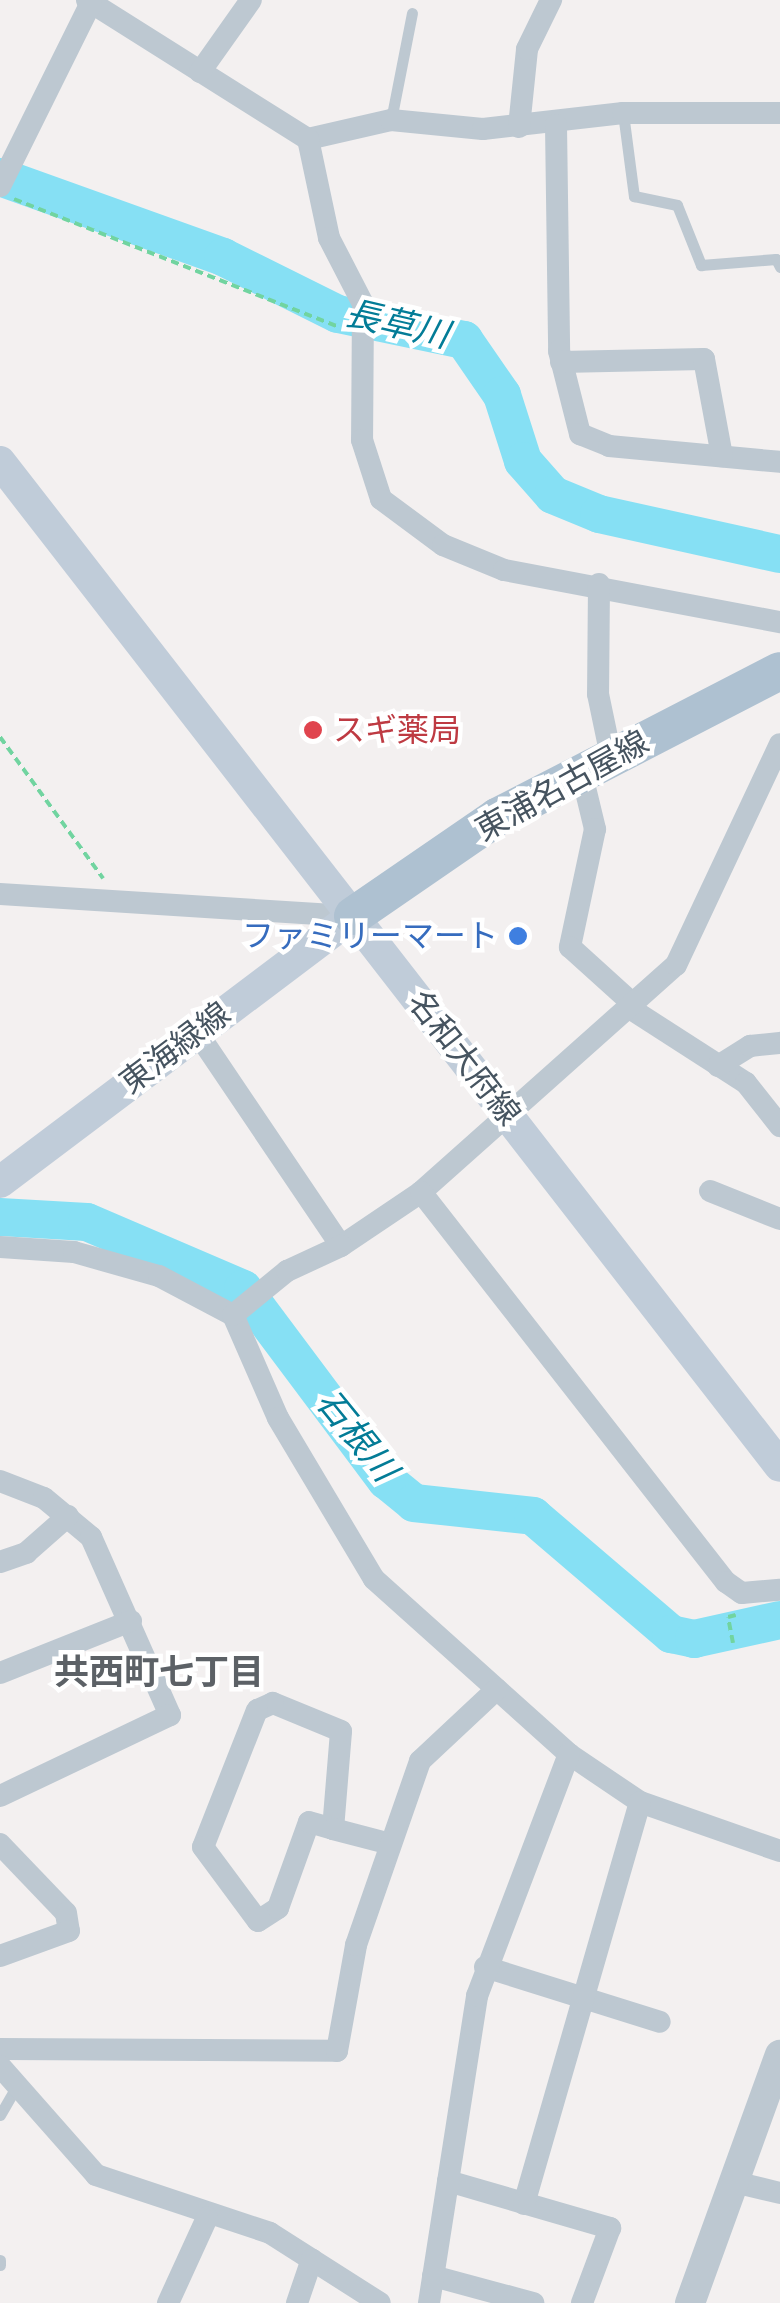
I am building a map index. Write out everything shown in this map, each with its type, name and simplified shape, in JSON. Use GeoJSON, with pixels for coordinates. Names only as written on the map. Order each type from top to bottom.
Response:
{"type":"FeatureCollection","features":[{"type":"Feature","properties":{"kind":"main road","name":"名和大府線"},"geometry":{"type":"LineString","coordinates":[[0,462],[780,1466]]}},
{"type":"Feature","properties":{"kind":"main road","name":"東浦名古屋線"},"geometry":{"type":"LineString","coordinates":[[353,916],[596,763],[780,672]]}},
{"type":"Feature","properties":{"kind":"main road","name":"東海緑線"},"geometry":{"type":"LineString","coordinates":[[0,1181],[353,916]]}},
{"type":"Feature","properties":{"kind":"street"},"geometry":{"type":"LineString","coordinates":[[519,127],[527,48],[551,0]]}},
{"type":"Feature","properties":{"kind":"street"},"geometry":{"type":"LineString","coordinates":[[3,182],[89,1],[308,139],[391,120],[519,127],[556,125],[622,113],[780,113]]}},
{"type":"Feature","properties":{"kind":"street"},"geometry":{"type":"LineString","coordinates":[[200,72],[240,6]]}},
{"type":"Feature","properties":{"kind":"street"},"geometry":{"type":"LineString","coordinates":[[556,125],[562,362],[587,442],[780,462]]}},
{"type":"Feature","properties":{"kind":"street"},"geometry":{"type":"LineString","coordinates":[[308,139],[329,238],[363,304],[362,440],[380,499],[443,545],[504,570],[599,584],[780,622]]}},
{"type":"Feature","properties":{"kind":"street"},"geometry":{"type":"LineString","coordinates":[[562,362],[704,359],[722,456]]}},
{"type":"Feature","properties":{"kind":"street"},"geometry":{"type":"LineString","coordinates":[[599,584],[596,829],[570,947],[630,1004],[754,1091],[780,1126]]}},
{"type":"Feature","properties":{"kind":"street"},"geometry":{"type":"LineString","coordinates":[[233,1315],[287,1271],[341,1246],[421,1192],[688,948],[780,744]]}},
{"type":"Feature","properties":{"kind":"street"},"geometry":{"type":"LineString","coordinates":[[0,894],[353,916]]}},
{"type":"Feature","properties":{"kind":"street"},"geometry":{"type":"LineString","coordinates":[[196,1031],[341,1246]]}},
{"type":"Feature","properties":{"kind":"street"},"geometry":{"type":"LineString","coordinates":[[718,1066],[778,1040]]}},
{"type":"Feature","properties":{"kind":"street"},"geometry":{"type":"LineString","coordinates":[[710,1191],[780,1219]]}},
{"type":"Feature","properties":{"kind":"street"},"geometry":{"type":"LineString","coordinates":[[421,1192],[726,1582],[742,1593],[780,1590]]}},
{"type":"Feature","properties":{"kind":"street"},"geometry":{"type":"LineString","coordinates":[[0,1247],[74,1252],[159,1276],[233,1315],[278,1418],[374,1579],[569,1754],[640,1802],[780,1852]]}},
{"type":"Feature","properties":{"kind":"street"},"geometry":{"type":"LineString","coordinates":[[0,1481],[68,1516],[91,1537],[170,1714],[0,1796]]}},
{"type":"Feature","properties":{"kind":"street"},"geometry":{"type":"LineString","coordinates":[[0,1562],[26,1553],[68,1516]]}},
{"type":"Feature","properties":{"kind":"street"},"geometry":{"type":"LineString","coordinates":[[0,1673],[131,1621]]}},
{"type":"Feature","properties":{"kind":"street"},"geometry":{"type":"LineString","coordinates":[[0,2049],[337,2051],[356,1945],[420,1761],[498,1689]]}},
{"type":"Feature","properties":{"kind":"street"},"geometry":{"type":"LineString","coordinates":[[333,1829],[342,1731],[273,1703],[257,1710],[204,1848],[258,1920],[278,1908],[308,1822],[333,1829],[390,1844]]}},
{"type":"Feature","properties":{"kind":"street"},"geometry":{"type":"LineString","coordinates":[[429,2303],[485,1968],[569,1754]]}},
{"type":"Feature","properties":{"kind":"street"},"geometry":{"type":"LineString","coordinates":[[524,2204],[640,1802]]}},
{"type":"Feature","properties":{"kind":"street"},"geometry":{"type":"LineString","coordinates":[[0,1844],[66,1913],[69,1932],[0,1956]]}},
{"type":"Feature","properties":{"kind":"street"},"geometry":{"type":"LineString","coordinates":[[485,1968],[660,2022]]}},
{"type":"Feature","properties":{"kind":"street"},"geometry":{"type":"LineString","coordinates":[[690,2303],[780,2055]]}},
{"type":"Feature","properties":{"kind":"street"},"geometry":{"type":"LineString","coordinates":[[0,2066],[96,2175],[208,2218],[270,2233],[380,2303]]}},
{"type":"Feature","properties":{"kind":"street"},"geometry":{"type":"LineString","coordinates":[[448,2182],[610,2228],[582,2303]]}},
{"type":"Feature","properties":{"kind":"street"},"geometry":{"type":"LineString","coordinates":[[734,2182],[780,2192]]}},
{"type":"Feature","properties":{"kind":"street"},"geometry":{"type":"LineString","coordinates":[[168,2303],[208,2218]]}},
{"type":"Feature","properties":{"kind":"street"},"geometry":{"type":"LineString","coordinates":[[296,2303],[312,2258]]}},
{"type":"Feature","properties":{"kind":"street"},"geometry":{"type":"LineString","coordinates":[[433,2276],[533,2303]]}},
{"type":"Feature","properties":{"kind":"lane"},"geometry":{"type":"LineString","coordinates":[[391,120],[412,13]]}},
{"type":"Feature","properties":{"kind":"lane"},"geometry":{"type":"LineString","coordinates":[[622,113],[634,196],[677,205],[701,265],[776,259],[780,267]]}},
{"type":"Feature","properties":{"kind":"lane"},"geometry":{"type":"LineString","coordinates":[[0,2115],[18,2084]]}},
{"type":"Feature","properties":{"kind":"path"},"geometry":{"type":"LineString","coordinates":[[3,182],[363,335]]}},
{"type":"Feature","properties":{"kind":"path"},"geometry":{"type":"LineString","coordinates":[[0,737],[121,902]]}},
{"type":"Feature","properties":{"kind":"path"},"geometry":{"type":"LineString","coordinates":[[733,1643],[728,1617],[746,1613]]}},
{"type":"Feature","properties":{"kind":"waterway","name":"長草川"},"geometry":{"type":"LineString","coordinates":[[0,177],[223,257],[338,314],[464,340],[502,395],[523,461],[553,495],[599,514],[780,554]]}},
{"type":"Feature","properties":{"kind":"waterway","name":"石根川"},"geometry":{"type":"LineString","coordinates":[[0,1217],[87,1222],[243,1289],[386,1480],[414,1503],[533,1516],[671,1634],[694,1639],[780,1620]]}},
{"type":"Feature","properties":{"kind":"place","name":"スギ薬局"},"geometry":{"type":"Point","coordinates":[313,730]}},
{"type":"Feature","properties":{"kind":"place","name":"ファミリーマート"},"geometry":{"type":"Point","coordinates":[518,936]}},
{"type":"Feature","properties":{"kind":"district","name":"共西町七丁目"},"geometry":{"type":"Point","coordinates":[159,1673]}}]}
